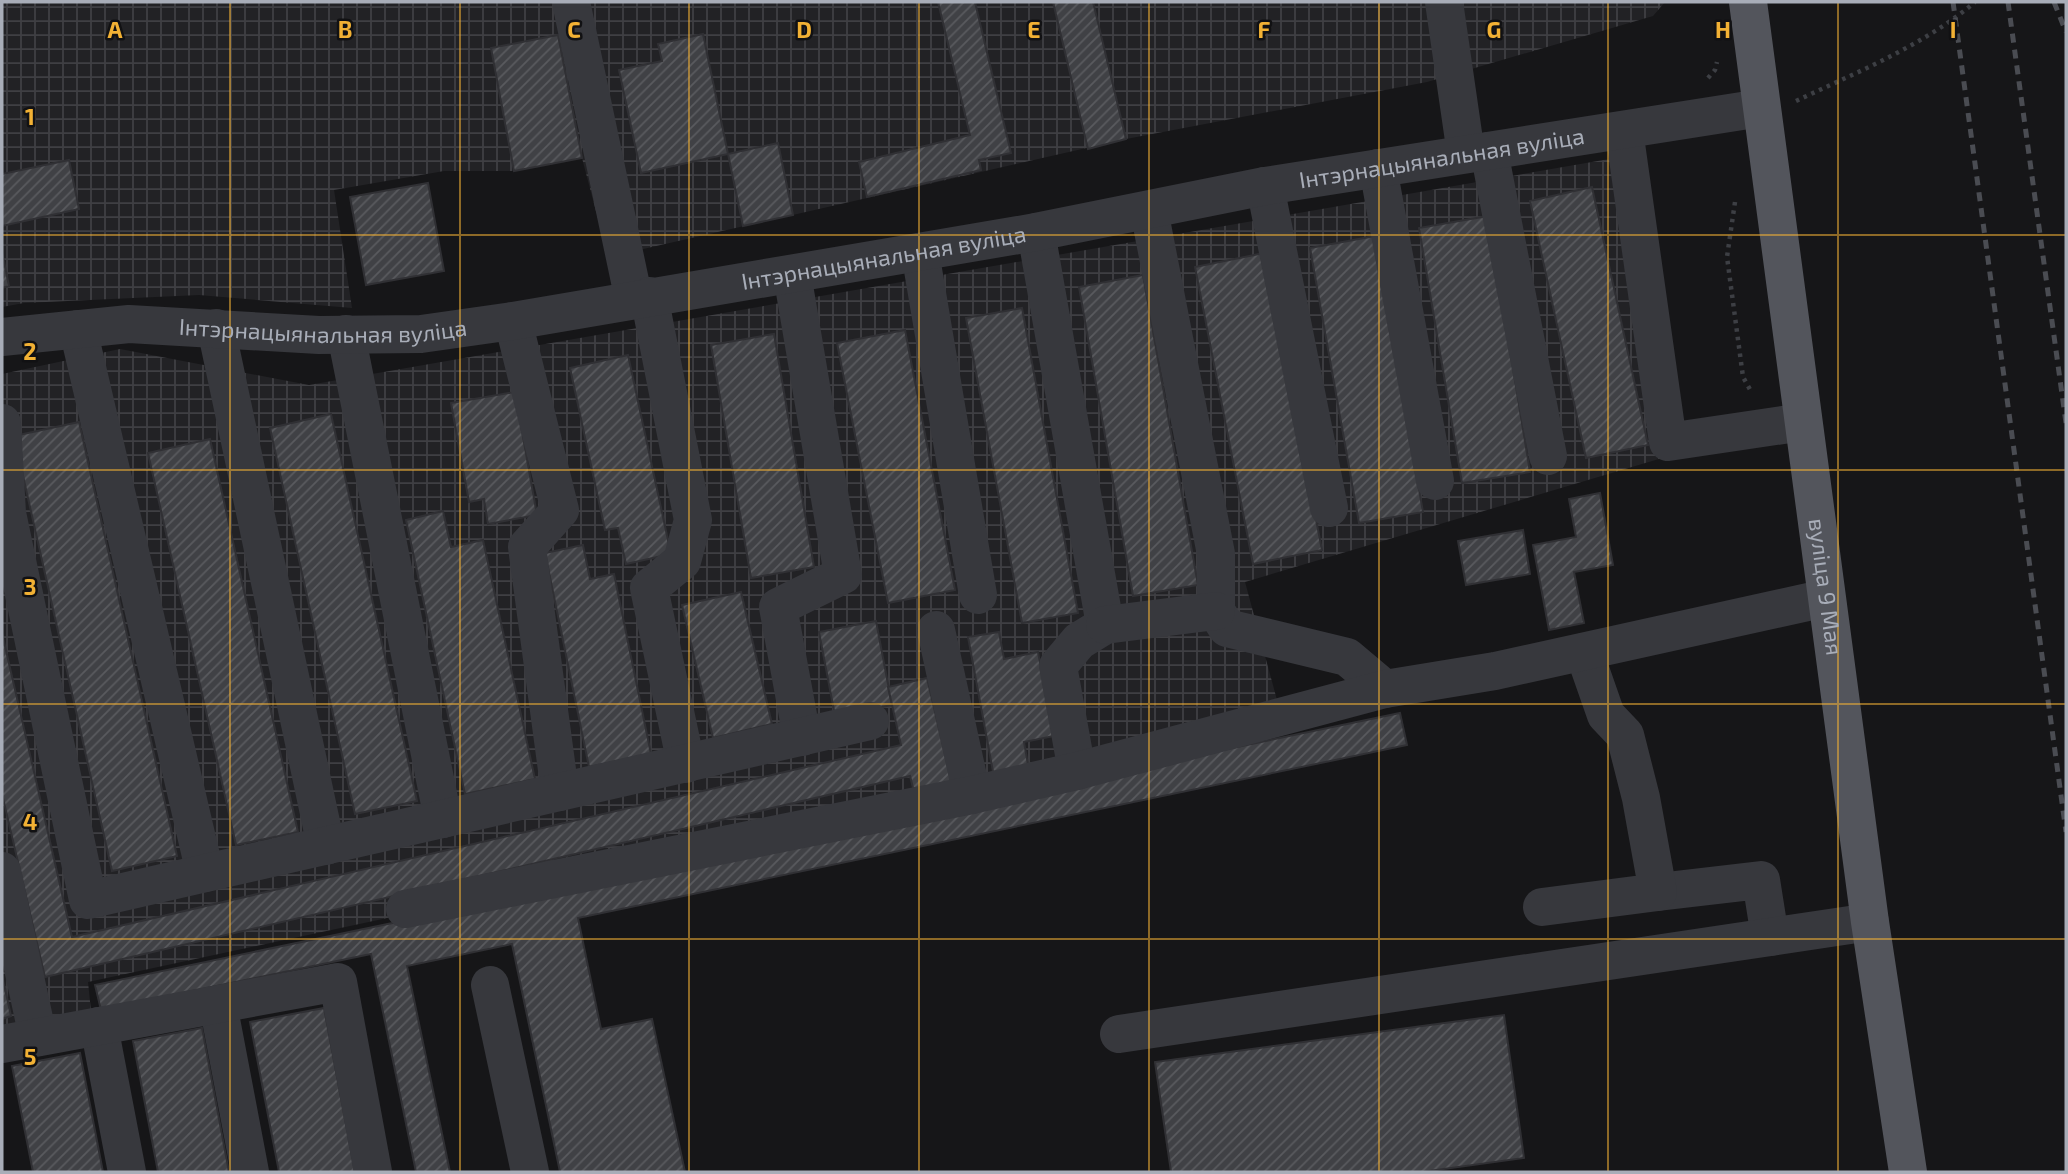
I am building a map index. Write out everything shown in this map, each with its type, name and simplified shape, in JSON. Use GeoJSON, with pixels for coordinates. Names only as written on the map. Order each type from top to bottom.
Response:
{"type":"FeatureCollection","features":[{"type":"Feature","properties":{"kind":"main road","name":"вуліца 9 Мая"},"geometry":{"type":"LineString","coordinates":[[1750,18],[1777,105],[1802,422],[1870,922],[1908,1172]]}},
{"type":"Feature","properties":{"kind":"street"},"geometry":{"type":"LineString","coordinates":[[571,2],[694,520],[682,561],[649,588],[686,764]]}},
{"type":"Feature","properties":{"kind":"street"},"geometry":{"type":"LineString","coordinates":[[1444,2],[1548,456]]}},
{"type":"Feature","properties":{"kind":"street","name":"Інтэрнацыянальная вуліца"},"geometry":{"type":"LineString","coordinates":[[2,337],[129,324],[319,335],[421,334],[513,321],[1036,232],[1265,186],[1777,105]]}},
{"type":"Feature","properties":{"kind":"street"},"geometry":{"type":"LineString","coordinates":[[1624,130],[1668,442],[1802,422]]}},
{"type":"Feature","properties":{"kind":"street"},"geometry":{"type":"LineString","coordinates":[[1378,168],[1435,481]]}},
{"type":"Feature","properties":{"kind":"street"},"geometry":{"type":"LineString","coordinates":[[1265,186],[1329,508]]}},
{"type":"Feature","properties":{"kind":"street"},"geometry":{"type":"LineString","coordinates":[[1149,210],[1216,554],[1216,611],[1227,628],[1347,657],[1385,689]]}},
{"type":"Feature","properties":{"kind":"street"},"geometry":{"type":"LineString","coordinates":[[1036,232],[1105,625]]}},
{"type":"Feature","properties":{"kind":"street"},"geometry":{"type":"LineString","coordinates":[[920,252],[978,595]]}},
{"type":"Feature","properties":{"kind":"street"},"geometry":{"type":"LineString","coordinates":[[792,274],[843,575],[778,607],[802,737]]}},
{"type":"Feature","properties":{"kind":"street"},"geometry":{"type":"LineString","coordinates":[[513,321],[560,510],[527,547],[560,792]]}},
{"type":"Feature","properties":{"kind":"street"},"geometry":{"type":"LineString","coordinates":[[216,328],[326,846]]}},
{"type":"Feature","properties":{"kind":"street"},"geometry":{"type":"LineString","coordinates":[[78,329],[205,873]]}},
{"type":"Feature","properties":{"kind":"street"},"geometry":{"type":"LineString","coordinates":[[346,334],[443,819]]}},
{"type":"Feature","properties":{"kind":"street"},"geometry":{"type":"LineString","coordinates":[[2,423],[7,513],[88,900],[870,721]]}},
{"type":"Feature","properties":{"kind":"street"},"geometry":{"type":"LineString","coordinates":[[405,909],[972,795],[1077,771],[1385,689],[1494,671],[1826,598]]}},
{"type":"Feature","properties":{"kind":"street"},"geometry":{"type":"LineString","coordinates":[[1077,771],[1058,666],[1079,641],[1105,625],[1216,611]]}},
{"type":"Feature","properties":{"kind":"street"},"geometry":{"type":"LineString","coordinates":[[936,629],[972,795]]}},
{"type":"Feature","properties":{"kind":"street"},"geometry":{"type":"LineString","coordinates":[[1584,652],[1606,715],[1625,735],[1641,798],[1658,892]]}},
{"type":"Feature","properties":{"kind":"street"},"geometry":{"type":"LineString","coordinates":[[2,872],[20,1041],[338,982],[373,1172]]}},
{"type":"Feature","properties":{"kind":"street"},"geometry":{"type":"LineString","coordinates":[[1542,907],[1761,880],[1770,937]]}},
{"type":"Feature","properties":{"kind":"street"},"geometry":{"type":"LineString","coordinates":[[1119,1034],[1870,922]]}},
{"type":"Feature","properties":{"kind":"street"},"geometry":{"type":"LineString","coordinates":[[490,985],[530,1172]]}},
{"type":"Feature","properties":{"kind":"street"},"geometry":{"type":"LineString","coordinates":[[218,1004],[250,1172]]}},
{"type":"Feature","properties":{"kind":"street"},"geometry":{"type":"LineString","coordinates":[[99,1026],[127,1172]]}},
{"type":"Feature","properties":{"kind":"path"},"geometry":{"type":"LineString","coordinates":[[1777,105],[1879,62],[1955,18],[1975,2]]}},
{"type":"Feature","properties":{"kind":"path"},"geometry":{"type":"LineString","coordinates":[[1683,121],[1682,98],[1702,84],[1715,70],[1720,51],[1718,36],[1750,18]]}},
{"type":"Feature","properties":{"kind":"path"},"geometry":{"type":"LineString","coordinates":[[1736,197],[1727,257],[1743,377]]}},
{"type":"Feature","properties":{"kind":"shaded area"},"geometry":{"type":"Polygon","coordinates":[[[2,2],[1665,2],[1653,16],[1427,82],[1126,139],[608,257],[582,158],[514,171],[444,171],[334,190],[352,308],[199,295],[24,303],[2,307],[2,2]]]}},
{"type":"Feature","properties":{"kind":"shaded area"},"geometry":{"type":"Polygon","coordinates":[[[1644,153],[1679,453],[1245,582],[1284,726],[88,982],[92,1021],[2,1031],[2,374],[120,349],[309,385],[1644,153]]]}},
{"type":"Feature","properties":{"kind":"building"},"geometry":{"type":"Polygon","coordinates":[[[938,2],[975,2],[1011,153],[979,160],[981,170],[867,197],[859,162],[970,135],[938,2]]]}},
{"type":"Feature","properties":{"kind":"building"},"geometry":{"type":"Polygon","coordinates":[[[1053,2],[1093,2],[1126,139],[1088,149],[1053,2]]]}},
{"type":"Feature","properties":{"kind":"building"},"geometry":{"type":"Polygon","coordinates":[[[703,34],[728,154],[641,173],[619,70],[662,61],[658,44],[703,34]]]}},
{"type":"Feature","properties":{"kind":"building"},"geometry":{"type":"Polygon","coordinates":[[[558,35],[582,158],[514,171],[491,48],[558,35]]]}},
{"type":"Feature","properties":{"kind":"building"},"geometry":{"type":"Polygon","coordinates":[[[778,143],[793,215],[743,226],[728,154],[778,143]]]}},
{"type":"Feature","properties":{"kind":"building"},"geometry":{"type":"Polygon","coordinates":[[[69,160],[79,209],[2,226],[2,174],[69,160]]]}},
{"type":"Feature","properties":{"kind":"building"},"geometry":{"type":"Polygon","coordinates":[[[428,183],[444,271],[366,285],[350,197],[428,183]]]}},
{"type":"Feature","properties":{"kind":"building"},"geometry":{"type":"Polygon","coordinates":[[[1592,187],[1648,445],[1586,458],[1530,201],[1592,187]]]}},
{"type":"Feature","properties":{"kind":"building"},"geometry":{"type":"Polygon","coordinates":[[[1488,216],[1530,472],[1462,483],[1419,228],[1488,216]]]}},
{"type":"Feature","properties":{"kind":"building"},"geometry":{"type":"Polygon","coordinates":[[[1375,236],[1423,512],[1359,523],[1310,248],[1375,236]]]}},
{"type":"Feature","properties":{"kind":"building"},"geometry":{"type":"Polygon","coordinates":[[[2,252],[9,286],[2,288],[2,252]]]}},
{"type":"Feature","properties":{"kind":"building"},"geometry":{"type":"Polygon","coordinates":[[[1264,253],[1322,550],[1253,564],[1195,267],[1264,253]]]}},
{"type":"Feature","properties":{"kind":"building"},"geometry":{"type":"Polygon","coordinates":[[[1143,275],[1198,585],[1133,596],[1079,287],[1143,275]]]}},
{"type":"Feature","properties":{"kind":"building"},"geometry":{"type":"Polygon","coordinates":[[[1022,308],[1078,613],[1022,623],[966,318],[1022,308]]]}},
{"type":"Feature","properties":{"kind":"building"},"geometry":{"type":"Polygon","coordinates":[[[905,330],[955,590],[888,603],[837,343],[905,330]]]}},
{"type":"Feature","properties":{"kind":"building"},"geometry":{"type":"Polygon","coordinates":[[[774,334],[814,567],[751,578],[711,345],[774,334]]]}},
{"type":"Feature","properties":{"kind":"building"},"geometry":{"type":"Polygon","coordinates":[[[628,355],[671,554],[626,564],[618,528],[605,530],[570,368],[628,355]]]}},
{"type":"Feature","properties":{"kind":"building"},"geometry":{"type":"Polygon","coordinates":[[[515,392],[537,515],[488,524],[484,499],[469,502],[451,403],[515,392]]]}},
{"type":"Feature","properties":{"kind":"building"},"geometry":{"type":"Polygon","coordinates":[[[331,414],[417,801],[355,814],[270,428],[331,414]]]}},
{"type":"Feature","properties":{"kind":"building"},"geometry":{"type":"Polygon","coordinates":[[[79,422],[177,856],[112,871],[14,436],[79,422]]]}},
{"type":"Feature","properties":{"kind":"building"},"geometry":{"type":"Polygon","coordinates":[[[210,439],[298,832],[236,845],[148,453],[210,439]]]}},
{"type":"Feature","properties":{"kind":"building"},"geometry":{"type":"Polygon","coordinates":[[[1600,493],[1613,565],[1574,572],[1584,623],[1549,630],[1533,545],[1576,537],[1569,499],[1600,493]]]}},
{"type":"Feature","properties":{"kind":"building"},"geometry":{"type":"Polygon","coordinates":[[[443,511],[451,547],[483,540],[535,779],[465,794],[406,520],[443,511]]]}},
{"type":"Feature","properties":{"kind":"building"},"geometry":{"type":"Polygon","coordinates":[[[1523,530],[1530,574],[1466,585],[1458,541],[1523,530]]]}},
{"type":"Feature","properties":{"kind":"building"},"geometry":{"type":"Polygon","coordinates":[[[583,545],[590,579],[614,574],[651,754],[589,767],[545,553],[583,545]]]}},
{"type":"Feature","properties":{"kind":"building"},"geometry":{"type":"Polygon","coordinates":[[[741,592],[772,724],[713,738],[682,605],[741,592]]]}},
{"type":"Feature","properties":{"kind":"building"},"geometry":{"type":"Polygon","coordinates":[[[876,621],[892,705],[835,716],[819,632],[876,621]]]}},
{"type":"Feature","properties":{"kind":"building"},"geometry":{"type":"Polygon","coordinates":[[[999,632],[1004,659],[1038,652],[1054,736],[1024,742],[1029,770],[994,777],[968,637],[999,632]]]}},
{"type":"Feature","properties":{"kind":"building"},"geometry":{"type":"Polygon","coordinates":[[[2,633],[72,937],[901,745],[888,687],[927,678],[952,784],[914,792],[910,776],[45,977],[2,794],[2,633]]]}},
{"type":"Feature","properties":{"kind":"building"},"geometry":{"type":"Polygon","coordinates":[[[1400,713],[1407,745],[578,918],[601,1029],[652,1019],[685,1172],[560,1172],[512,944],[407,966],[450,1172],[416,1172],[371,954],[101,1010],[95,985],[1400,713]]]}},
{"type":"Feature","properties":{"kind":"building"},"geometry":{"type":"Polygon","coordinates":[[[2,975],[11,1016],[2,1019],[2,975]]]}},
{"type":"Feature","properties":{"kind":"building"},"geometry":{"type":"Polygon","coordinates":[[[324,1008],[355,1172],[279,1172],[250,1022],[324,1008]]]}},
{"type":"Feature","properties":{"kind":"building"},"geometry":{"type":"Polygon","coordinates":[[[1504,1015],[1524,1158],[1422,1172],[1171,1172],[1155,1062],[1504,1015]]]}},
{"type":"Feature","properties":{"kind":"building"},"geometry":{"type":"Polygon","coordinates":[[[202,1028],[229,1172],[158,1172],[133,1041],[202,1028]]]}},
{"type":"Feature","properties":{"kind":"building"},"geometry":{"type":"Polygon","coordinates":[[[80,1053],[103,1172],[33,1172],[12,1066],[80,1053]]]}},
{"type":"Feature","properties":{"kind":"railway"},"geometry":{"type":"LineString","coordinates":[[1953,2],[2066,832]]}},
{"type":"Feature","properties":{"kind":"railway"},"geometry":{"type":"LineString","coordinates":[[2008,2],[2066,423]]}},
{"type":"Feature","properties":{"kind":"railway"},"geometry":{"type":"LineString","coordinates":[[2054,2],[2066,32]]}}]}
